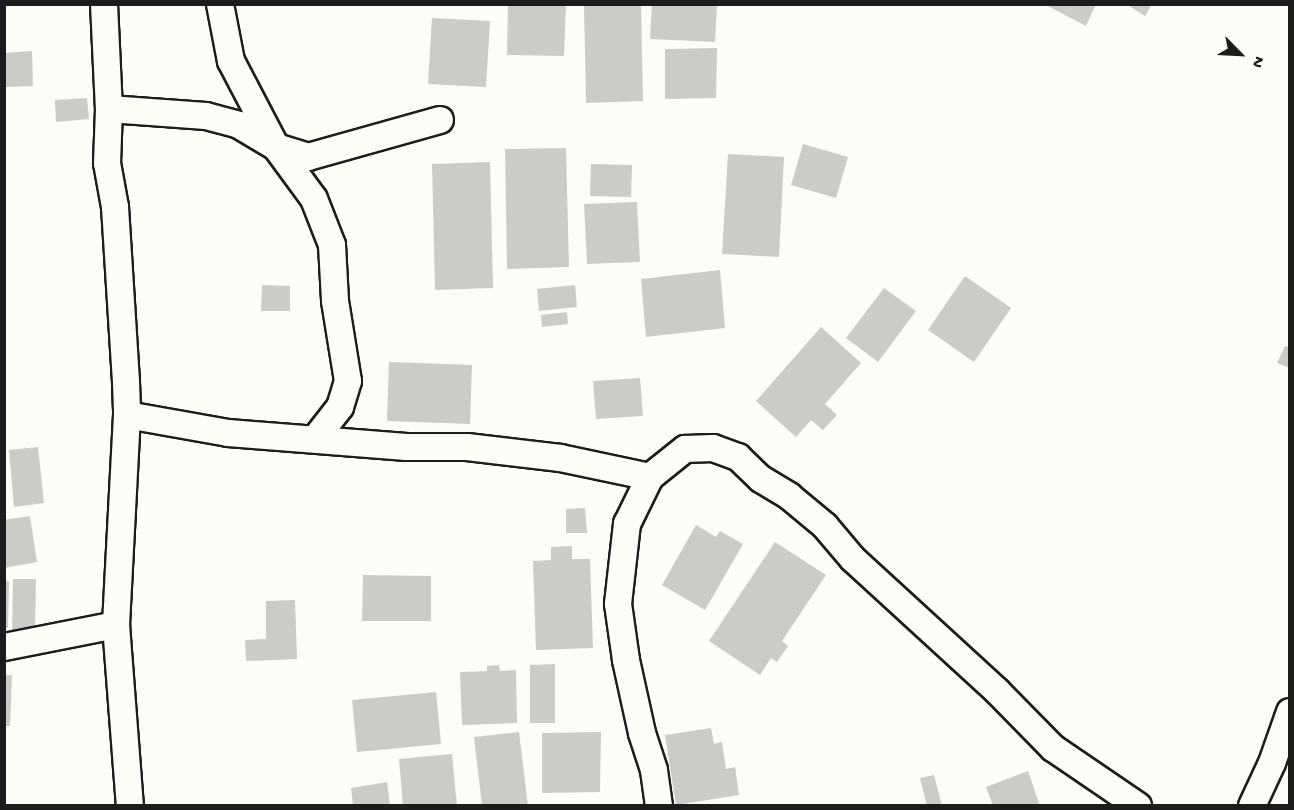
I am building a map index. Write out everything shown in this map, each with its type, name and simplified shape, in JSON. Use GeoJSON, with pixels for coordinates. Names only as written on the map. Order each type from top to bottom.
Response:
{"type":"FeatureCollection","features":[{"type":"Feature","properties":{"kind":"street"},"geometry":{"type":"LineString","coordinates":[[104,4],[109,109],[106,163],[116,218],[127,415],[116,625],[130,806]]}},
{"type":"Feature","properties":{"kind":"street"},"geometry":{"type":"LineString","coordinates":[[220,4],[231,61],[276,147],[314,199],[332,245],[335,301],[348,381],[340,407],[316,438]]}},
{"type":"Feature","properties":{"kind":"street"},"geometry":{"type":"LineString","coordinates":[[109,109],[206,116],[239,125],[276,147],[308,156],[440,120]]}},
{"type":"Feature","properties":{"kind":"street"},"geometry":{"type":"LineString","coordinates":[[127,415],[228,433],[316,438],[406,447],[467,447],[560,458],[650,477]]}},
{"type":"Feature","properties":{"kind":"street"},"geometry":{"type":"LineString","coordinates":[[659,806],[654,770],[642,733],[626,660],[618,604],[627,524],[650,477],[685,449],[713,448],[738,457],[761,479],[789,496],[825,526],[853,559],[997,691],[1053,748],[1138,806]]}},
{"type":"Feature","properties":{"kind":"street"},"geometry":{"type":"LineString","coordinates":[[4,646],[116,625]]}},
{"type":"Feature","properties":{"kind":"street"},"geometry":{"type":"LineString","coordinates":[[1252,806],[1272,763],[1290,712]]}},
{"type":"Feature","properties":{"kind":"building"},"geometry":{"type":"Polygon","coordinates":[[[508,4],[566,4],[564,56],[507,55],[508,4]]]}},
{"type":"Feature","properties":{"kind":"building"},"geometry":{"type":"Polygon","coordinates":[[[584,4],[641,4],[643,101],[586,103],[584,4]]]}},
{"type":"Feature","properties":{"kind":"building"},"geometry":{"type":"Polygon","coordinates":[[[652,4],[717,4],[715,42],[650,39],[652,4]]]}},
{"type":"Feature","properties":{"kind":"building"},"geometry":{"type":"Polygon","coordinates":[[[1044,4],[1096,4],[1086,26],[1044,4]]]}},
{"type":"Feature","properties":{"kind":"building"},"geometry":{"type":"Polygon","coordinates":[[[1126,4],[1152,4],[1145,16],[1126,4]]]}},
{"type":"Feature","properties":{"kind":"building"},"geometry":{"type":"Polygon","coordinates":[[[432,18],[490,21],[486,87],[428,84],[432,18]]]}},
{"type":"Feature","properties":{"kind":"building"},"geometry":{"type":"Polygon","coordinates":[[[717,48],[716,98],[665,99],[665,49],[717,48]]]}},
{"type":"Feature","properties":{"kind":"building"},"geometry":{"type":"Polygon","coordinates":[[[32,51],[33,86],[4,87],[4,53],[32,51]]]}},
{"type":"Feature","properties":{"kind":"building"},"geometry":{"type":"Polygon","coordinates":[[[87,98],[89,119],[56,122],[55,100],[87,98]]]}},
{"type":"Feature","properties":{"kind":"building"},"geometry":{"type":"Polygon","coordinates":[[[803,144],[848,157],[836,198],[791,185],[803,144]]]}},
{"type":"Feature","properties":{"kind":"building"},"geometry":{"type":"Polygon","coordinates":[[[566,148],[569,267],[507,269],[505,149],[566,148]]]}},
{"type":"Feature","properties":{"kind":"building"},"geometry":{"type":"Polygon","coordinates":[[[728,154],[784,157],[779,257],[722,254],[728,154]]]}},
{"type":"Feature","properties":{"kind":"building"},"geometry":{"type":"Polygon","coordinates":[[[490,162],[493,288],[435,290],[432,164],[490,162]]]}},
{"type":"Feature","properties":{"kind":"building"},"geometry":{"type":"Polygon","coordinates":[[[591,164],[632,165],[631,197],[590,196],[591,164]]]}},
{"type":"Feature","properties":{"kind":"building"},"geometry":{"type":"Polygon","coordinates":[[[637,202],[640,262],[587,264],[584,204],[637,202]]]}},
{"type":"Feature","properties":{"kind":"building"},"geometry":{"type":"Polygon","coordinates":[[[720,270],[725,328],[646,337],[641,279],[720,270]]]}},
{"type":"Feature","properties":{"kind":"building"},"geometry":{"type":"Polygon","coordinates":[[[965,276],[1011,308],[974,362],[928,330],[965,276]]]}},
{"type":"Feature","properties":{"kind":"building"},"geometry":{"type":"Polygon","coordinates":[[[262,285],[290,286],[290,311],[261,311],[262,285]]]}},
{"type":"Feature","properties":{"kind":"building"},"geometry":{"type":"Polygon","coordinates":[[[575,285],[577,307],[539,311],[537,289],[575,285]]]}},
{"type":"Feature","properties":{"kind":"building"},"geometry":{"type":"Polygon","coordinates":[[[884,288],[916,311],[878,362],[846,338],[884,288]]]}},
{"type":"Feature","properties":{"kind":"building"},"geometry":{"type":"Polygon","coordinates":[[[567,312],[568,324],[542,327],[541,315],[567,312]]]}},
{"type":"Feature","properties":{"kind":"building"},"geometry":{"type":"Polygon","coordinates":[[[821,327],[861,363],[825,404],[837,415],[823,430],[811,420],[796,437],[756,401],[821,327]]]}},
{"type":"Feature","properties":{"kind":"building"},"geometry":{"type":"Polygon","coordinates":[[[1285,346],[1290,347],[1290,368],[1277,363],[1285,346]]]}},
{"type":"Feature","properties":{"kind":"building"},"geometry":{"type":"Polygon","coordinates":[[[389,362],[472,365],[470,424],[387,421],[389,362]]]}},
{"type":"Feature","properties":{"kind":"building"},"geometry":{"type":"Polygon","coordinates":[[[640,378],[643,416],[596,419],[593,381],[640,378]]]}},
{"type":"Feature","properties":{"kind":"building"},"geometry":{"type":"Polygon","coordinates":[[[38,447],[44,503],[14,507],[9,450],[38,447]]]}},
{"type":"Feature","properties":{"kind":"building"},"geometry":{"type":"Polygon","coordinates":[[[585,508],[587,533],[566,533],[566,509],[585,508]]]}},
{"type":"Feature","properties":{"kind":"building"},"geometry":{"type":"Polygon","coordinates":[[[30,516],[37,562],[4,568],[4,520],[30,516]]]}},
{"type":"Feature","properties":{"kind":"building"},"geometry":{"type":"Polygon","coordinates":[[[696,525],[716,537],[720,531],[743,544],[705,610],[662,585],[696,525]]]}},
{"type":"Feature","properties":{"kind":"building"},"geometry":{"type":"Polygon","coordinates":[[[775,542],[826,575],[782,641],[788,646],[777,662],[771,658],[760,675],[709,641],[775,542]]]}},
{"type":"Feature","properties":{"kind":"building"},"geometry":{"type":"Polygon","coordinates":[[[572,546],[572,559],[590,559],[593,648],[536,650],[533,561],[551,560],[551,547],[572,546]]]}},
{"type":"Feature","properties":{"kind":"building"},"geometry":{"type":"Polygon","coordinates":[[[363,575],[431,576],[431,621],[362,621],[363,575]]]}},
{"type":"Feature","properties":{"kind":"building"},"geometry":{"type":"Polygon","coordinates":[[[13,579],[36,579],[35,631],[12,631],[13,579]]]}},
{"type":"Feature","properties":{"kind":"building"},"geometry":{"type":"Polygon","coordinates":[[[4,581],[9,581],[8,628],[4,628],[4,581]]]}},
{"type":"Feature","properties":{"kind":"building"},"geometry":{"type":"Polygon","coordinates":[[[295,600],[297,659],[246,661],[245,640],[266,639],[266,601],[295,600]]]}},
{"type":"Feature","properties":{"kind":"building"},"geometry":{"type":"Polygon","coordinates":[[[555,664],[555,723],[530,723],[530,665],[555,664]]]}},
{"type":"Feature","properties":{"kind":"building"},"geometry":{"type":"Polygon","coordinates":[[[499,665],[500,671],[516,670],[517,723],[462,725],[460,672],[487,671],[487,666],[499,665]]]}},
{"type":"Feature","properties":{"kind":"building"},"geometry":{"type":"Polygon","coordinates":[[[4,675],[12,675],[10,726],[4,726],[4,675]]]}},
{"type":"Feature","properties":{"kind":"building"},"geometry":{"type":"Polygon","coordinates":[[[436,692],[441,744],[357,752],[352,700],[436,692]]]}},
{"type":"Feature","properties":{"kind":"building"},"geometry":{"type":"Polygon","coordinates":[[[711,728],[714,744],[722,742],[726,769],[735,767],[739,795],[676,805],[665,735],[711,728]]]}},
{"type":"Feature","properties":{"kind":"building"},"geometry":{"type":"Polygon","coordinates":[[[519,732],[528,806],[482,806],[474,737],[519,732]]]}},
{"type":"Feature","properties":{"kind":"building"},"geometry":{"type":"Polygon","coordinates":[[[601,732],[600,792],[542,793],[542,733],[601,732]]]}},
{"type":"Feature","properties":{"kind":"building"},"geometry":{"type":"Polygon","coordinates":[[[452,754],[457,806],[403,806],[399,759],[452,754]]]}},
{"type":"Feature","properties":{"kind":"building"},"geometry":{"type":"Polygon","coordinates":[[[1028,771],[1040,806],[993,806],[986,787],[1028,771]]]}},
{"type":"Feature","properties":{"kind":"building"},"geometry":{"type":"Polygon","coordinates":[[[934,775],[942,806],[927,806],[920,778],[934,775]]]}},
{"type":"Feature","properties":{"kind":"building"},"geometry":{"type":"Polygon","coordinates":[[[387,782],[390,806],[353,806],[351,788],[387,782]]]}}]}
